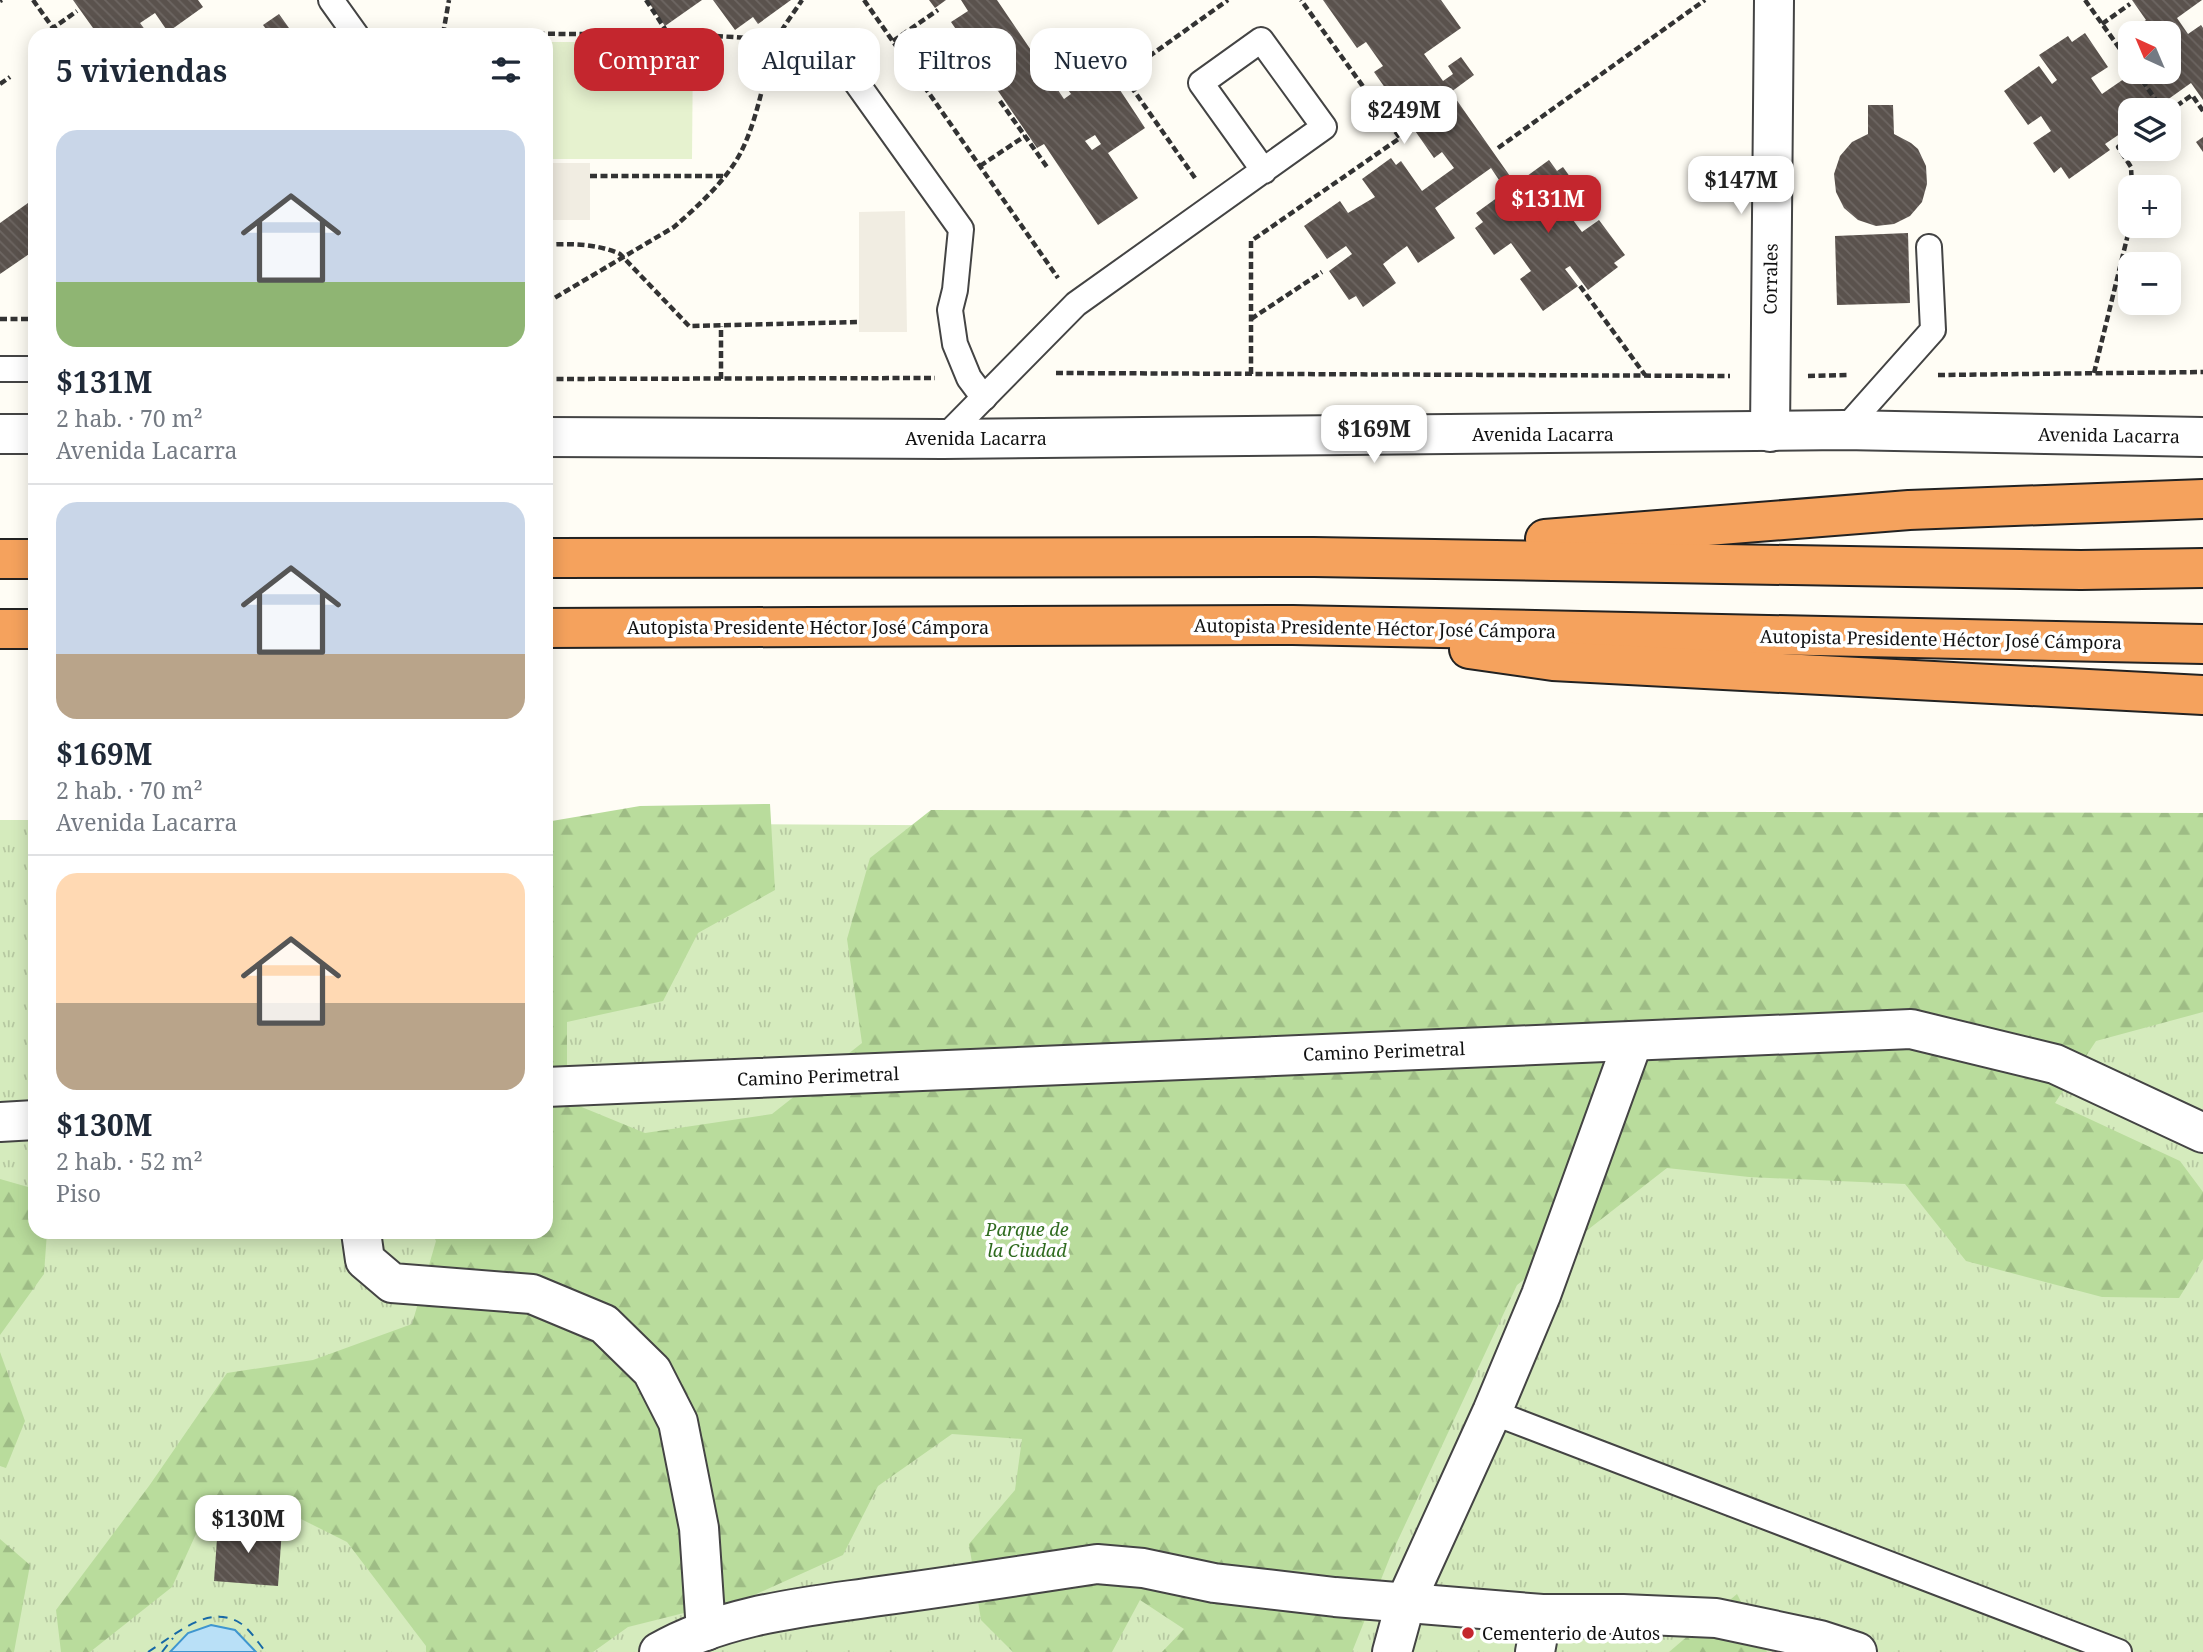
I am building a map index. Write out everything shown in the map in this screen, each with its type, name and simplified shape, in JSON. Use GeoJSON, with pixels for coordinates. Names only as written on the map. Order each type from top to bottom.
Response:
{"type":"FeatureCollection","features":[{"type":"Feature","properties":{"kind":"highway"},"geometry":{"type":"LineString","coordinates":[[1314,557],[1909,510],[2203,499]]}},
{"type":"Feature","properties":{"kind":"highway"},"geometry":{"type":"LineString","coordinates":[[553,558],[1314,557],[2081,570],[2203,568]]}},
{"type":"Feature","properties":{"kind":"highway"},"geometry":{"type":"LineString","coordinates":[[0,559],[28,559]]}},
{"type":"Feature","properties":{"kind":"highway"},"geometry":{"type":"LineString","coordinates":[[1293,625],[1553,661],[2203,695]]}},
{"type":"Feature","properties":{"kind":"highway","name":"Autopista Presidente Héctor José Cámpora"},"geometry":{"type":"LineString","coordinates":[[553,628],[1293,625],[2203,644]]}},
{"type":"Feature","properties":{"kind":"highway"},"geometry":{"type":"LineString","coordinates":[[0,629],[28,629]]}},
{"type":"Feature","properties":{"kind":"street","name":"Corrales"},"geometry":{"type":"LineString","coordinates":[[1770,432],[1774,0]]}},
{"type":"Feature","properties":{"kind":"street","name":"Avenida Lacarra"},"geometry":{"type":"LineString","coordinates":[[553,437],[943,439],[1844,430],[2203,437]]}},
{"type":"Feature","properties":{"kind":"street"},"geometry":{"type":"LineString","coordinates":[[0,433],[28,434]]}},
{"type":"Feature","properties":{"kind":"street","name":"Camino Perimetral"},"geometry":{"type":"LineString","coordinates":[[553,1087],[1911,1029],[2055,1065],[2203,1133]]}},
{"type":"Feature","properties":{"kind":"street"},"geometry":{"type":"LineString","coordinates":[[1392,1652],[1406,1601],[1492,1412],[1541,1295],[1633,1041]]}},
{"type":"Feature","properties":{"kind":"street"},"geometry":{"type":"LineString","coordinates":[[0,1122],[28,1120]]}},
{"type":"Feature","properties":{"kind":"street"},"geometry":{"type":"LineString","coordinates":[[362,1239],[365,1260],[392,1283],[532,1294],[604,1324],[652,1371],[678,1422],[699,1528],[706,1631]]}},
{"type":"Feature","properties":{"kind":"street"},"geometry":{"type":"LineString","coordinates":[[659,1652],[706,1631],[748,1618],[1097,1564],[1143,1568],[1214,1583],[1335,1597],[1542,1614],[1716,1618],[1817,1646],[1857,1652]]}},
{"type":"Feature","properties":{"kind":"street"},"geometry":{"type":"LineString","coordinates":[[1535,1652],[1542,1614]]}},
{"type":"Feature","properties":{"kind":"lane"},"geometry":{"type":"LineString","coordinates":[[331,0],[351,28]]}},
{"type":"Feature","properties":{"kind":"lane"},"geometry":{"type":"LineString","coordinates":[[943,439],[1076,304],[1264,170],[1324,127],[1261,40],[1201,83],[1264,170]]}},
{"type":"Feature","properties":{"kind":"lane"},"geometry":{"type":"LineString","coordinates":[[862,91],[961,229],[955,290],[950,310],[955,344],[969,378],[984,398]]}},
{"type":"Feature","properties":{"kind":"lane"},"geometry":{"type":"LineString","coordinates":[[1844,430],[1933,330],[1929,247]]}},
{"type":"Feature","properties":{"kind":"lane"},"geometry":{"type":"LineString","coordinates":[[0,369],[28,369]]}},
{"type":"Feature","properties":{"kind":"lane"},"geometry":{"type":"LineString","coordinates":[[1492,1412],[2119,1652]]}},
{"type":"Feature","properties":{"kind":"path"},"geometry":{"type":"LineString","coordinates":[[33,0],[53,28],[77,10]]}},
{"type":"Feature","properties":{"kind":"path"},"geometry":{"type":"LineString","coordinates":[[444,28],[449,0]]}},
{"type":"Feature","properties":{"kind":"path"},"geometry":{"type":"LineString","coordinates":[[646,0],[665,28]]}},
{"type":"Feature","properties":{"kind":"path"},"geometry":{"type":"LineString","coordinates":[[784,28],[802,0]]}},
{"type":"Feature","properties":{"kind":"path"},"geometry":{"type":"LineString","coordinates":[[864,0],[893,41],[938,10]]}},
{"type":"Feature","properties":{"kind":"path"},"geometry":{"type":"LineString","coordinates":[[1196,179],[1123,75],[1228,0]]}},
{"type":"Feature","properties":{"kind":"path"},"geometry":{"type":"LineString","coordinates":[[1251,374],[1251,241],[1399,138],[1301,0]]}},
{"type":"Feature","properties":{"kind":"path"},"geometry":{"type":"LineString","coordinates":[[1498,148],[1705,0]]}},
{"type":"Feature","properties":{"kind":"path"},"geometry":{"type":"LineString","coordinates":[[2085,0],[2118,47]]}},
{"type":"Feature","properties":{"kind":"path"},"geometry":{"type":"LineString","coordinates":[[2102,24],[2130,4]]}},
{"type":"Feature","properties":{"kind":"path"},"geometry":{"type":"LineString","coordinates":[[553,35],[574,35]]}},
{"type":"Feature","properties":{"kind":"path"},"geometry":{"type":"LineString","coordinates":[[0,84],[10,76]]}},
{"type":"Feature","properties":{"kind":"path"},"geometry":{"type":"LineString","coordinates":[[2145,84],[2156,98]]}},
{"type":"Feature","properties":{"kind":"path"},"geometry":{"type":"LineString","coordinates":[[553,299],[674,227],[692,212],[741,153],[764,91]]}},
{"type":"Feature","properties":{"kind":"path"},"geometry":{"type":"LineString","coordinates":[[928,91],[1076,304]]}},
{"type":"Feature","properties":{"kind":"path"},"geometry":{"type":"LineString","coordinates":[[2181,102],[2192,95],[2203,111]]}},
{"type":"Feature","properties":{"kind":"path"},"geometry":{"type":"LineString","coordinates":[[1000,101],[1047,167]]}},
{"type":"Feature","properties":{"kind":"path"},"geometry":{"type":"LineString","coordinates":[[980,166],[1025,136]]}},
{"type":"Feature","properties":{"kind":"path"},"geometry":{"type":"LineString","coordinates":[[590,176],[724,176]]}},
{"type":"Feature","properties":{"kind":"path"},"geometry":{"type":"LineString","coordinates":[[2094,373],[2127,238]]}},
{"type":"Feature","properties":{"kind":"path"},"geometry":{"type":"LineString","coordinates":[[553,245],[609,249],[623,258],[689,326],[859,322]]}},
{"type":"Feature","properties":{"kind":"path"},"geometry":{"type":"LineString","coordinates":[[1251,320],[1322,272]]}},
{"type":"Feature","properties":{"kind":"path"},"geometry":{"type":"LineString","coordinates":[[1580,286],[1645,376]]}},
{"type":"Feature","properties":{"kind":"path"},"geometry":{"type":"LineString","coordinates":[[0,319],[28,319]]}},
{"type":"Feature","properties":{"kind":"path"},"geometry":{"type":"LineString","coordinates":[[721,326],[721,379]]}},
{"type":"Feature","properties":{"kind":"path"},"geometry":{"type":"LineString","coordinates":[[1010,373],[1769,376],[2203,372]]}},
{"type":"Feature","properties":{"kind":"path"},"geometry":{"type":"LineString","coordinates":[[553,379],[969,378]]}},
{"type":"Feature","properties":{"kind":"green space"},"geometry":{"type":"Polygon","coordinates":[[[553,42],[574,42],[574,91],[693,91],[692,159],[553,159],[553,42]]]}},
{"type":"Feature","properties":{"kind":"green space","name":"Parque de la Ciudad"},"geometry":{"type":"Polygon","coordinates":[[[770,804],[775,890],[698,933],[663,1001],[567,1022],[567,1101],[645,1133],[772,1114],[862,1043],[847,939],[870,858],[931,810],[2203,813],[2203,1012],[2096,1041],[2055,1103],[2180,1161],[2203,1192],[2203,1259],[2179,1298],[2102,1297],[1966,1261],[1905,1184],[1749,1177],[1667,1168],[1517,1285],[1390,1557],[1352,1652],[1162,1652],[1184,1629],[1140,1600],[1112,1652],[1013,1652],[981,1620],[969,1544],[1015,1490],[1022,1439],[952,1434],[878,1486],[843,1555],[752,1596],[628,1627],[593,1652],[426,1652],[426,1646],[347,1542],[277,1507],[200,1525],[172,1587],[90,1652],[61,1652],[56,1610],[149,1486],[227,1373],[313,1360],[412,1324],[435,1239],[553,1239],[553,821],[640,806],[770,804]]]}},
{"type":"Feature","properties":{"kind":"green space","name":"Parque de la Ciudad"},"geometry":{"type":"Polygon","coordinates":[[[0,820],[28,820],[28,1239],[553,1239],[553,823],[2203,833],[2203,1652],[0,1652],[0,820]]]}},
{"type":"Feature","properties":{"kind":"green space"},"geometry":{"type":"Polygon","coordinates":[[[0,1179],[28,1187],[28,1239],[46,1239],[44,1274],[0,1335],[0,1179]]]}},
{"type":"Feature","properties":{"kind":"green space"},"geometry":{"type":"Polygon","coordinates":[[[0,1352],[25,1421],[6,1468],[0,1466],[0,1352]]]}},
{"type":"Feature","properties":{"kind":"green space"},"geometry":{"type":"Polygon","coordinates":[[[0,1539],[30,1565],[14,1652],[0,1652],[0,1539]]]}},
{"type":"Feature","properties":{"kind":"green space"},"geometry":{"type":"Polygon","coordinates":[[[1737,1594],[1767,1652],[1669,1652],[1737,1594]]]}},
{"type":"Feature","properties":{"kind":"shaded area"},"geometry":{"type":"Polygon","coordinates":[[[553,163],[590,163],[590,220],[553,220],[553,163]]]}},
{"type":"Feature","properties":{"kind":"shaded area"},"geometry":{"type":"Polygon","coordinates":[[[905,211],[907,332],[859,332],[859,212],[905,211]]]}},
{"type":"Feature","properties":{"kind":"water"},"geometry":{"type":"Polygon","coordinates":[[[211,1625],[235,1630],[256,1652],[170,1652],[188,1633],[211,1625]]]}},
{"type":"Feature","properties":{"kind":"building"},"geometry":{"type":"Polygon","coordinates":[[[73,0],[198,0],[203,7],[174,28],[165,28],[155,13],[140,23],[144,28],[93,28],[73,0]]]}},
{"type":"Feature","properties":{"kind":"building"},"geometry":{"type":"Polygon","coordinates":[[[647,0],[702,0],[665,26],[647,0]]]}},
{"type":"Feature","properties":{"kind":"building"},"geometry":{"type":"Polygon","coordinates":[[[713,0],[791,0],[758,24],[753,17],[735,30],[713,0]]]}},
{"type":"Feature","properties":{"kind":"building"},"geometry":{"type":"Polygon","coordinates":[[[929,0],[946,0],[935,8],[929,0]]]}},
{"type":"Feature","properties":{"kind":"building"},"geometry":{"type":"Polygon","coordinates":[[[961,0],[997,0],[1016,28],[955,28],[951,22],[968,11],[961,0]]]}},
{"type":"Feature","properties":{"kind":"building"},"geometry":{"type":"Polygon","coordinates":[[[1323,0],[1441,0],[1461,28],[1424,54],[1443,81],[1453,74],[1448,66],[1461,57],[1474,75],[1451,92],[1512,179],[1503,186],[1491,168],[1435,208],[1455,238],[1418,263],[1407,246],[1392,257],[1383,264],[1396,283],[1363,307],[1356,296],[1349,300],[1329,271],[1352,254],[1346,246],[1327,259],[1304,226],[1340,201],[1348,213],[1375,197],[1362,179],[1391,158],[1396,165],[1401,161],[1422,191],[1454,168],[1442,152],[1434,158],[1374,72],[1383,66],[1366,42],[1357,48],[1323,0]]]}},
{"type":"Feature","properties":{"kind":"building"},"geometry":{"type":"Polygon","coordinates":[[[2132,0],[2202,0],[2177,18],[2179,21],[2146,20],[2132,0]]]}},
{"type":"Feature","properties":{"kind":"building"},"geometry":{"type":"Polygon","coordinates":[[[279,14],[289,28],[265,28],[263,25],[279,14]]]}},
{"type":"Feature","properties":{"kind":"building"},"geometry":{"type":"Polygon","coordinates":[[[2181,24],[2188,34],[2201,25],[2203,100],[2191,83],[2170,98],[2118,98],[2118,135],[2105,144],[2110,150],[2069,179],[2061,167],[2054,173],[2033,143],[2051,131],[2041,116],[2028,125],[2004,91],[2039,66],[2052,84],[2057,80],[2039,55],[2068,36],[2072,42],[2085,33],[2108,67],[2091,78],[2102,94],[2118,83],[2181,84],[2181,24]]]}},
{"type":"Feature","properties":{"kind":"building"},"geometry":{"type":"Polygon","coordinates":[[[1016,28],[1030,49],[1030,91],[1059,91],[1064,99],[1071,94],[1069,91],[1121,91],[1145,128],[1108,153],[1138,198],[1098,225],[1044,144],[1037,148],[998,91],[1016,91],[1016,28]],[[1095,135],[1085,141],[1092,150],[1101,144],[1095,135]]]}},
{"type":"Feature","properties":{"kind":"building"},"geometry":{"type":"Polygon","coordinates":[[[1868,105],[1893,105],[1894,134],[1918,149],[1926,166],[1927,184],[1922,202],[1910,216],[1894,224],[1876,226],[1858,220],[1844,208],[1836,192],[1834,174],[1840,156],[1852,142],[1868,134],[1868,105]]]}},
{"type":"Feature","properties":{"kind":"building"},"geometry":{"type":"Polygon","coordinates":[[[2203,137],[2203,152],[2196,142],[2203,137]]]}},
{"type":"Feature","properties":{"kind":"building"},"geometry":{"type":"Polygon","coordinates":[[[1549,160],[1557,171],[1563,167],[1583,195],[1564,208],[1582,232],[1599,220],[1625,255],[1614,263],[1618,267],[1588,290],[1570,266],[1565,269],[1578,286],[1543,311],[1520,279],[1531,271],[1511,243],[1494,255],[1475,228],[1483,222],[1476,213],[1549,160]]]}},
{"type":"Feature","properties":{"kind":"building"},"geometry":{"type":"Polygon","coordinates":[[[28,203],[28,255],[0,274],[0,223],[28,203]]]}},
{"type":"Feature","properties":{"kind":"building"},"geometry":{"type":"Polygon","coordinates":[[[1908,233],[1910,303],[1837,305],[1835,236],[1908,233]]]}},
{"type":"Feature","properties":{"kind":"building"},"geometry":{"type":"Polygon","coordinates":[[[218,1525],[282,1529],[278,1586],[214,1581],[218,1525]]]}},
{"type":"Feature","properties":{"kind":"ferry route"},"geometry":{"type":"LineString","coordinates":[[148,1652],[192,1624],[216,1617],[240,1623],[251,1632],[266,1652]]}},
{"type":"Feature","properties":{"kind":"ferry route"},"geometry":{"type":"LineString","coordinates":[[162,1652],[173,1638]]}},
{"type":"Feature","properties":{"kind":"place","name":"Cementerio de Autos"},"geometry":{"type":"Point","coordinates":[1468,1633]}}]}
